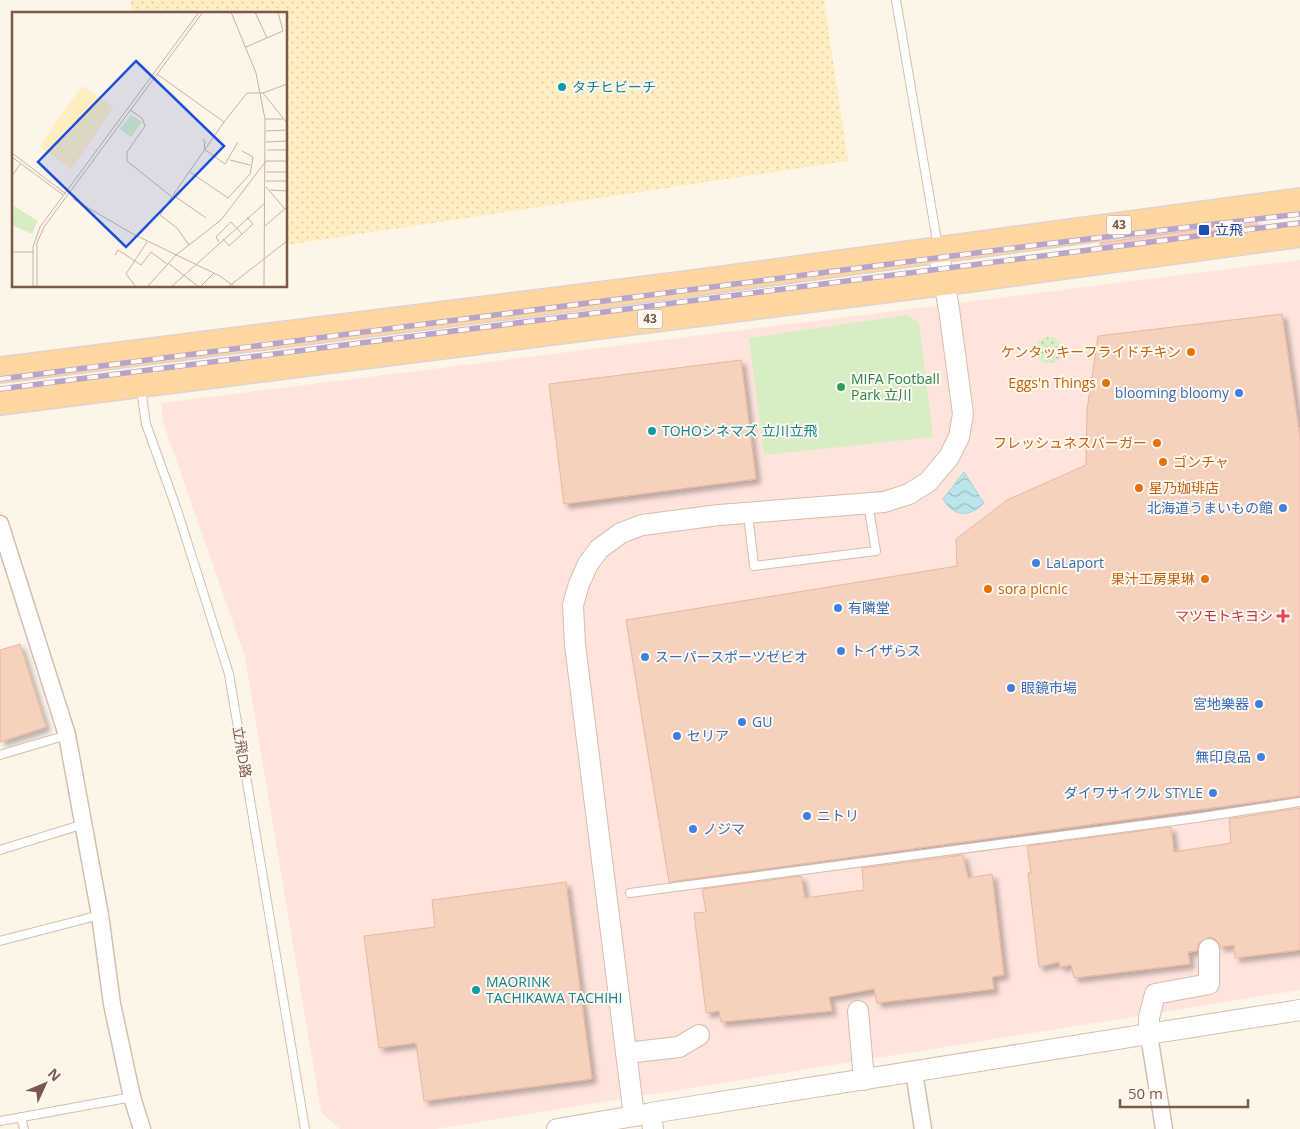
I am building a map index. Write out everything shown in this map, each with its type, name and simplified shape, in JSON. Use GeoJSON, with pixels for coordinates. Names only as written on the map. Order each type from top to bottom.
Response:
{"type":"FeatureCollection","features":[{"type":"Feature","properties":{"kind":"main road","name":"43"},"geometry":{"type":"LineString","coordinates":[[0,370],[639,290],[1300,201]]}},
{"type":"Feature","properties":{"kind":"main road","name":"43"},"geometry":{"type":"LineString","coordinates":[[0,402],[944,283],[1300,234]]}},
{"type":"Feature","properties":{"kind":"street"},"geometry":{"type":"LineString","coordinates":[[646,1119],[626,1053],[575,645],[573,605],[579,584],[588,564],[599,549],[621,533],[642,524],[748,512],[868,504],[909,494],[928,482],[949,457],[959,437],[963,414],[938,250]]}},
{"type":"Feature","properties":{"kind":"street"},"geometry":{"type":"LineString","coordinates":[[0,524],[67,735],[100,915],[112,1004],[132,1097],[142,1129]]}},
{"type":"Feature","properties":{"kind":"street"},"geometry":{"type":"LineString","coordinates":[[1164,1129],[1149,1035],[1149,1018],[1155,994],[1210,984],[1209,949]]}},
{"type":"Feature","properties":{"kind":"street"},"geometry":{"type":"LineString","coordinates":[[557,1129],[646,1119],[864,1080],[1300,1010]]}},
{"type":"Feature","properties":{"kind":"street"},"geometry":{"type":"LineString","coordinates":[[858,1011],[864,1080]]}},
{"type":"Feature","properties":{"kind":"street"},"geometry":{"type":"LineString","coordinates":[[626,1053],[679,1047],[699,1035]]}},
{"type":"Feature","properties":{"kind":"street"},"geometry":{"type":"LineString","coordinates":[[914,1072],[923,1129]]}},
{"type":"Feature","properties":{"kind":"lane"},"geometry":{"type":"LineString","coordinates":[[896,0],[938,250]]}},
{"type":"Feature","properties":{"kind":"lane","name":"立飛D路"},"geometry":{"type":"LineString","coordinates":[[140,384],[146,424],[177,510],[229,674],[305,1129]]}},
{"type":"Feature","properties":{"kind":"lane"},"geometry":{"type":"LineString","coordinates":[[748,512],[754,566],[876,551],[868,504]]}},
{"type":"Feature","properties":{"kind":"lane"},"geometry":{"type":"LineString","coordinates":[[0,756],[67,735]]}},
{"type":"Feature","properties":{"kind":"lane"},"geometry":{"type":"LineString","coordinates":[[630,893],[1300,802]]}},
{"type":"Feature","properties":{"kind":"lane"},"geometry":{"type":"LineString","coordinates":[[0,850],[84,824]]}},
{"type":"Feature","properties":{"kind":"lane"},"geometry":{"type":"LineString","coordinates":[[0,941],[100,915]]}},
{"type":"Feature","properties":{"kind":"lane"},"geometry":{"type":"LineString","coordinates":[[0,1121],[132,1097]]}},
{"type":"Feature","properties":{"kind":"lane"},"geometry":{"type":"LineString","coordinates":[[21,1117],[24,1129]]}},
{"type":"Feature","properties":{"kind":"shaded area"},"geometry":{"type":"Polygon","coordinates":[[[1300,260],[1300,990],[435,1129],[340,1129],[321,1112],[245,657],[163,422],[161,403],[1300,260]]]}},
{"type":"Feature","properties":{"kind":"sand","name":"タチヒビーチ"},"geometry":{"type":"Polygon","coordinates":[[[130,0],[824,0],[848,161],[288,245],[288,12],[132,12],[130,0]]]}},
{"type":"Feature","properties":{"kind":"green space","name":"MIFA Football Park 立川"},"geometry":{"type":"Polygon","coordinates":[[[908,315],[919,323],[933,437],[764,455],[749,338],[908,315]]]}},
{"type":"Feature","properties":{"kind":"green space"},"geometry":{"type":"Polygon","coordinates":[[[1049,337],[1058,341],[1062,350],[1058,359],[1049,363],[1040,359],[1036,350],[1040,341],[1049,337]]]}},
{"type":"Feature","properties":{"kind":"water"},"geometry":{"type":"Polygon","coordinates":[[[964,472],[984,503],[967,513],[957,512],[947,505],[943,499],[964,472]]]}},
{"type":"Feature","properties":{"kind":"building"},"geometry":{"type":"Polygon","coordinates":[[[1256,221],[1257,225],[1100,247],[1100,243],[1256,221]]]}},
{"type":"Feature","properties":{"kind":"building"},"geometry":{"type":"Polygon","coordinates":[[[1282,314],[1300,437],[1300,796],[669,882],[626,620],[957,566],[956,539],[1007,500],[1086,465],[1087,410],[1098,336],[1282,314]]]}},
{"type":"Feature","properties":{"kind":"building","name":"TOHOシネマズ 立川立飛"},"geometry":{"type":"Polygon","coordinates":[[[741,360],[756,479],[564,504],[549,384],[741,360]]]}},
{"type":"Feature","properties":{"kind":"building"},"geometry":{"type":"Polygon","coordinates":[[[20,644],[46,727],[0,742],[0,650],[20,644]]]}},
{"type":"Feature","properties":{"kind":"building"},"geometry":{"type":"Polygon","coordinates":[[[1300,808],[1300,950],[1235,958],[1234,945],[1221,947],[1215,939],[1209,937],[1199,943],[1197,951],[1188,952],[1190,964],[1074,978],[1071,965],[1060,967],[1059,962],[1039,967],[1028,873],[1031,873],[1027,846],[1171,827],[1174,852],[1231,843],[1229,819],[1300,808]]]}},
{"type":"Feature","properties":{"kind":"building"},"geometry":{"type":"Polygon","coordinates":[[[963,855],[968,878],[992,874],[1004,975],[992,977],[994,989],[877,1003],[874,989],[829,997],[832,1011],[721,1022],[719,1011],[706,1013],[694,913],[706,912],[702,889],[801,876],[805,898],[864,890],[862,868],[963,855]]]}},
{"type":"Feature","properties":{"kind":"building","name":"MAORINK TACHIKAWA TACHIHI"},"geometry":{"type":"Polygon","coordinates":[[[566,882],[592,1079],[424,1101],[416,1043],[379,1048],[364,936],[435,927],[432,900],[566,882]]]}},
{"type":"Feature","properties":{"kind":"railway"},"geometry":{"type":"LineString","coordinates":[[0,379],[1037,245],[1300,214]]}},
{"type":"Feature","properties":{"kind":"railway"},"geometry":{"type":"LineString","coordinates":[[0,389],[1300,223]]}},
{"type":"Feature","properties":{"kind":"place","name":"タチヒビーチ"},"geometry":{"type":"Point","coordinates":[562,87]}},
{"type":"Feature","properties":{"kind":"place","name":"立飛"},"geometry":{"type":"Point","coordinates":[1204,230]}},
{"type":"Feature","properties":{"kind":"place","name":"ケンタッキーフライドチキン"},"geometry":{"type":"Point","coordinates":[1191,352]}},
{"type":"Feature","properties":{"kind":"place","name":"Eggs'n Things"},"geometry":{"type":"Point","coordinates":[1106,383]}},
{"type":"Feature","properties":{"kind":"place","name":"MIFA Football Park 立川"},"geometry":{"type":"Point","coordinates":[841,387]}},
{"type":"Feature","properties":{"kind":"place","name":"blooming bloomy"},"geometry":{"type":"Point","coordinates":[1239,393]}},
{"type":"Feature","properties":{"kind":"place","name":"TOHOシネマズ 立川立飛"},"geometry":{"type":"Point","coordinates":[652,431]}},
{"type":"Feature","properties":{"kind":"place","name":"フレッシュネスバーガー"},"geometry":{"type":"Point","coordinates":[1157,443]}},
{"type":"Feature","properties":{"kind":"place","name":"ゴンチャ"},"geometry":{"type":"Point","coordinates":[1163,462]}},
{"type":"Feature","properties":{"kind":"place","name":"星乃珈琲店"},"geometry":{"type":"Point","coordinates":[1139,488]}},
{"type":"Feature","properties":{"kind":"place","name":"北海道うまいもの館"},"geometry":{"type":"Point","coordinates":[1283,508]}},
{"type":"Feature","properties":{"kind":"place","name":"LaLaport"},"geometry":{"type":"Point","coordinates":[1036,563]}},
{"type":"Feature","properties":{"kind":"place","name":"果汁工房果琳"},"geometry":{"type":"Point","coordinates":[1205,579]}},
{"type":"Feature","properties":{"kind":"place","name":"sora picnic"},"geometry":{"type":"Point","coordinates":[988,589]}},
{"type":"Feature","properties":{"kind":"place","name":"有隣堂"},"geometry":{"type":"Point","coordinates":[838,608]}},
{"type":"Feature","properties":{"kind":"place","name":"マツモトキヨシ"},"geometry":{"type":"Point","coordinates":[1283,616]}},
{"type":"Feature","properties":{"kind":"place","name":"トイザらス"},"geometry":{"type":"Point","coordinates":[841,651]}},
{"type":"Feature","properties":{"kind":"place","name":"スーパースポーツゼビオ"},"geometry":{"type":"Point","coordinates":[645,657]}},
{"type":"Feature","properties":{"kind":"place","name":"眼鏡市場"},"geometry":{"type":"Point","coordinates":[1011,688]}},
{"type":"Feature","properties":{"kind":"place","name":"宮地樂器"},"geometry":{"type":"Point","coordinates":[1259,704]}},
{"type":"Feature","properties":{"kind":"place","name":"GU"},"geometry":{"type":"Point","coordinates":[742,722]}},
{"type":"Feature","properties":{"kind":"place","name":"セリア"},"geometry":{"type":"Point","coordinates":[677,736]}},
{"type":"Feature","properties":{"kind":"place","name":"無印良品"},"geometry":{"type":"Point","coordinates":[1261,757]}},
{"type":"Feature","properties":{"kind":"place","name":"ダイワサイクル STYLE"},"geometry":{"type":"Point","coordinates":[1213,793]}},
{"type":"Feature","properties":{"kind":"place","name":"ニトリ"},"geometry":{"type":"Point","coordinates":[807,816]}},
{"type":"Feature","properties":{"kind":"place","name":"ノジマ"},"geometry":{"type":"Point","coordinates":[693,829]}},
{"type":"Feature","properties":{"kind":"place","name":"MAORINK TACHIKAWA TACHIHI"},"geometry":{"type":"Point","coordinates":[476,990]}}]}
